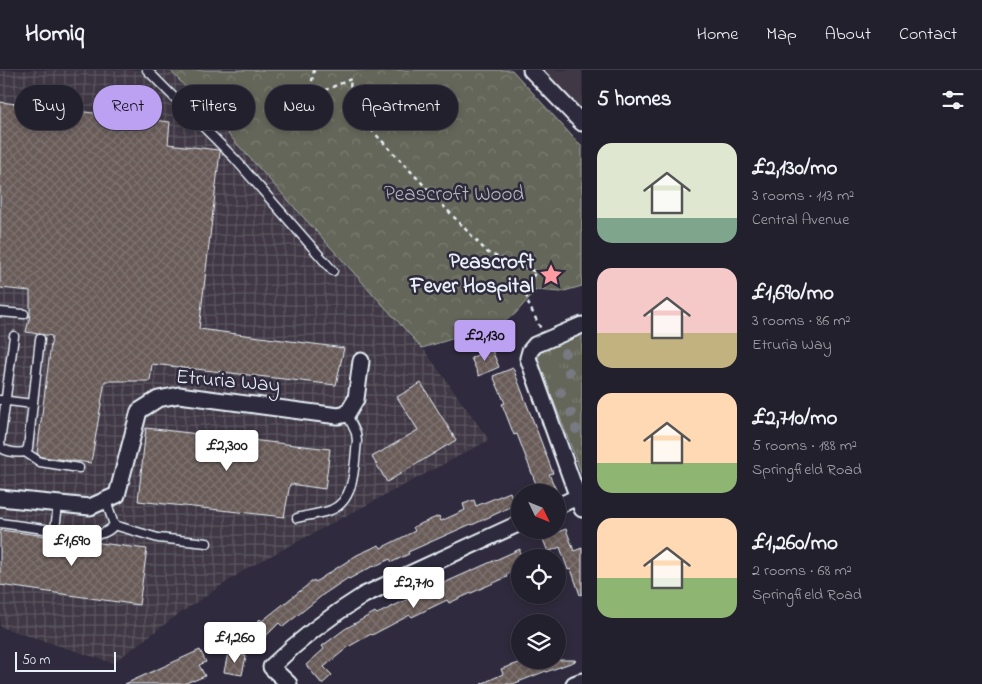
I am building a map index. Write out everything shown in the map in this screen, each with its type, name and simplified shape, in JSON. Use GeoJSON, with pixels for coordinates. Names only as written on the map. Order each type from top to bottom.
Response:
{"type":"FeatureCollection","features":[{"type":"Feature","properties":{"kind":"street"},"geometry":{"type":"LineString","coordinates":[[531,70],[582,122]]}},
{"type":"Feature","properties":{"kind":"street"},"geometry":{"type":"LineString","coordinates":[[566,505],[580,503],[528,358],[530,351],[535,345],[582,325]]}},
{"type":"Feature","properties":{"kind":"street"},"geometry":{"type":"LineString","coordinates":[[347,414],[356,399],[362,361]]}},
{"type":"Feature","properties":{"kind":"street","name":"Etruria Way"},"geometry":{"type":"LineString","coordinates":[[106,501],[117,495],[140,411],[158,398],[179,395],[338,416],[347,414]]}},
{"type":"Feature","properties":{"kind":"street"},"geometry":{"type":"LineString","coordinates":[[0,498],[90,507],[106,501]]}},
{"type":"Feature","properties":{"kind":"street"},"geometry":{"type":"LineString","coordinates":[[289,684],[271,667],[298,641],[340,609],[364,595],[511,527]]}},
{"type":"Feature","properties":{"kind":"street"},"geometry":{"type":"LineString","coordinates":[[574,684],[582,681]]}},
{"type":"Feature","properties":{"kind":"lane"},"geometry":{"type":"LineString","coordinates":[[147,70],[235,159],[334,271]]}},
{"type":"Feature","properties":{"kind":"lane"},"geometry":{"type":"LineString","coordinates":[[0,312],[24,314]]}},
{"type":"Feature","properties":{"kind":"lane"},"geometry":{"type":"LineString","coordinates":[[14,336],[3,401],[1,448],[5,451],[25,452],[40,462],[78,468]]}},
{"type":"Feature","properties":{"kind":"lane"},"geometry":{"type":"LineString","coordinates":[[25,452],[28,448],[40,339]]}},
{"type":"Feature","properties":{"kind":"lane"},"geometry":{"type":"LineString","coordinates":[[3,401],[33,404]]}},
{"type":"Feature","properties":{"kind":"lane"},"geometry":{"type":"LineString","coordinates":[[297,518],[332,510],[341,503],[350,491],[357,441],[356,433],[347,414]]}},
{"type":"Feature","properties":{"kind":"lane"},"geometry":{"type":"LineString","coordinates":[[106,501],[114,525]]}},
{"type":"Feature","properties":{"kind":"lane"},"geometry":{"type":"LineString","coordinates":[[55,530],[58,504]]}},
{"type":"Feature","properties":{"kind":"lane"},"geometry":{"type":"LineString","coordinates":[[0,523],[89,535],[104,534],[111,530],[114,525]]}},
{"type":"Feature","properties":{"kind":"lane"},"geometry":{"type":"LineString","coordinates":[[114,525],[158,538],[207,543]]}},
{"type":"Feature","properties":{"kind":"path"},"geometry":{"type":"LineString","coordinates":[[311,85],[314,70]]}},
{"type":"Feature","properties":{"kind":"path"},"geometry":{"type":"LineString","coordinates":[[333,87],[351,79],[348,105],[488,253],[536,272],[525,288],[528,302],[546,339]]}},
{"type":"Feature","properties":{"kind":"shaded area"},"geometry":{"type":"Polygon","coordinates":[[[0,70],[170,70],[184,85],[172,85],[172,130],[225,130],[420,344],[489,440],[246,569],[176,616],[113,663],[0,627],[0,70]]]}},
{"type":"Feature","properties":{"kind":"shaded area"},"geometry":{"type":"Polygon","coordinates":[[[542,70],[582,70],[582,112],[542,70]]]}},
{"type":"Feature","properties":{"kind":"green space","name":"Peascroft Wood"},"geometry":{"type":"Polygon","coordinates":[[[170,70],[512,70],[582,147],[582,286],[561,292],[536,290],[515,314],[501,324],[422,348],[224,130],[255,130],[255,85],[184,85],[170,70]]]}},
{"type":"Feature","properties":{"kind":"green space"},"geometry":{"type":"Polygon","coordinates":[[[582,333],[582,475],[538,360],[541,349],[582,333]]]}},
{"type":"Feature","properties":{"kind":"building"},"geometry":{"type":"Polygon","coordinates":[[[0,102],[15,104],[15,130],[83,130],[83,112],[93,113],[93,130],[162,130],[162,121],[170,122],[168,144],[218,150],[220,152],[199,329],[344,348],[336,385],[152,364],[150,381],[105,381],[91,463],[42,457],[37,453],[52,336],[26,332],[30,315],[30,291],[0,288],[0,102]]]}},
{"type":"Feature","properties":{"kind":"building"},"geometry":{"type":"Polygon","coordinates":[[[491,348],[499,367],[479,376],[471,358],[491,348]]]}},
{"type":"Feature","properties":{"kind":"building"},"geometry":{"type":"Polygon","coordinates":[[[513,368],[553,473],[549,474],[553,484],[536,484],[517,434],[514,435],[502,404],[505,403],[493,376],[513,368]]]}},
{"type":"Feature","properties":{"kind":"building"},"geometry":{"type":"Polygon","coordinates":[[[421,383],[456,440],[387,482],[372,457],[418,430],[397,397],[421,383]]]}},
{"type":"Feature","properties":{"kind":"building"},"geometry":{"type":"Polygon","coordinates":[[[146,428],[330,449],[325,489],[290,484],[284,517],[138,501],[146,428]]]}},
{"type":"Feature","properties":{"kind":"building"},"geometry":{"type":"Polygon","coordinates":[[[510,492],[511,495],[511,507],[408,552],[409,554],[392,562],[390,559],[348,578],[324,594],[283,627],[279,623],[254,648],[243,636],[260,619],[262,621],[314,580],[315,582],[357,555],[379,545],[381,548],[415,531],[413,527],[439,516],[441,521],[465,510],[463,504],[474,500],[476,506],[510,492]]]}},
{"type":"Feature","properties":{"kind":"building"},"geometry":{"type":"Polygon","coordinates":[[[566,529],[574,551],[582,548],[582,594],[580,595],[571,569],[568,570],[566,549],[561,549],[560,547],[547,549],[543,539],[566,539],[566,529]]]}},
{"type":"Feature","properties":{"kind":"building"},"geometry":{"type":"Polygon","coordinates":[[[0,530],[147,549],[139,605],[0,585],[0,530]]]}},
{"type":"Feature","properties":{"kind":"building"},"geometry":{"type":"Polygon","coordinates":[[[511,553],[511,572],[506,575],[507,577],[449,603],[447,600],[412,617],[410,615],[348,647],[324,667],[332,675],[322,684],[306,665],[324,649],[322,646],[345,629],[375,612],[377,614],[511,553]]]}},
{"type":"Feature","properties":{"kind":"building"},"geometry":{"type":"Polygon","coordinates":[[[200,650],[206,662],[199,665],[205,676],[184,684],[125,684],[200,650]]]}},
{"type":"Feature","properties":{"kind":"building"},"geometry":{"type":"Polygon","coordinates":[[[228,653],[246,656],[242,675],[224,672],[228,653]]]}},
{"type":"Feature","properties":{"kind":"building"},"geometry":{"type":"Polygon","coordinates":[[[566,660],[576,661],[566,665],[566,660]]]}},
{"type":"Feature","properties":{"kind":"building"},"geometry":{"type":"Polygon","coordinates":[[[511,666],[511,669],[554,669],[513,684],[481,684],[503,674],[501,669],[511,666]]]}},
{"type":"Feature","properties":{"kind":"place","name":"Peascroft Fever Hospital"},"geometry":{"type":"Point","coordinates":[551,275]}}]}
